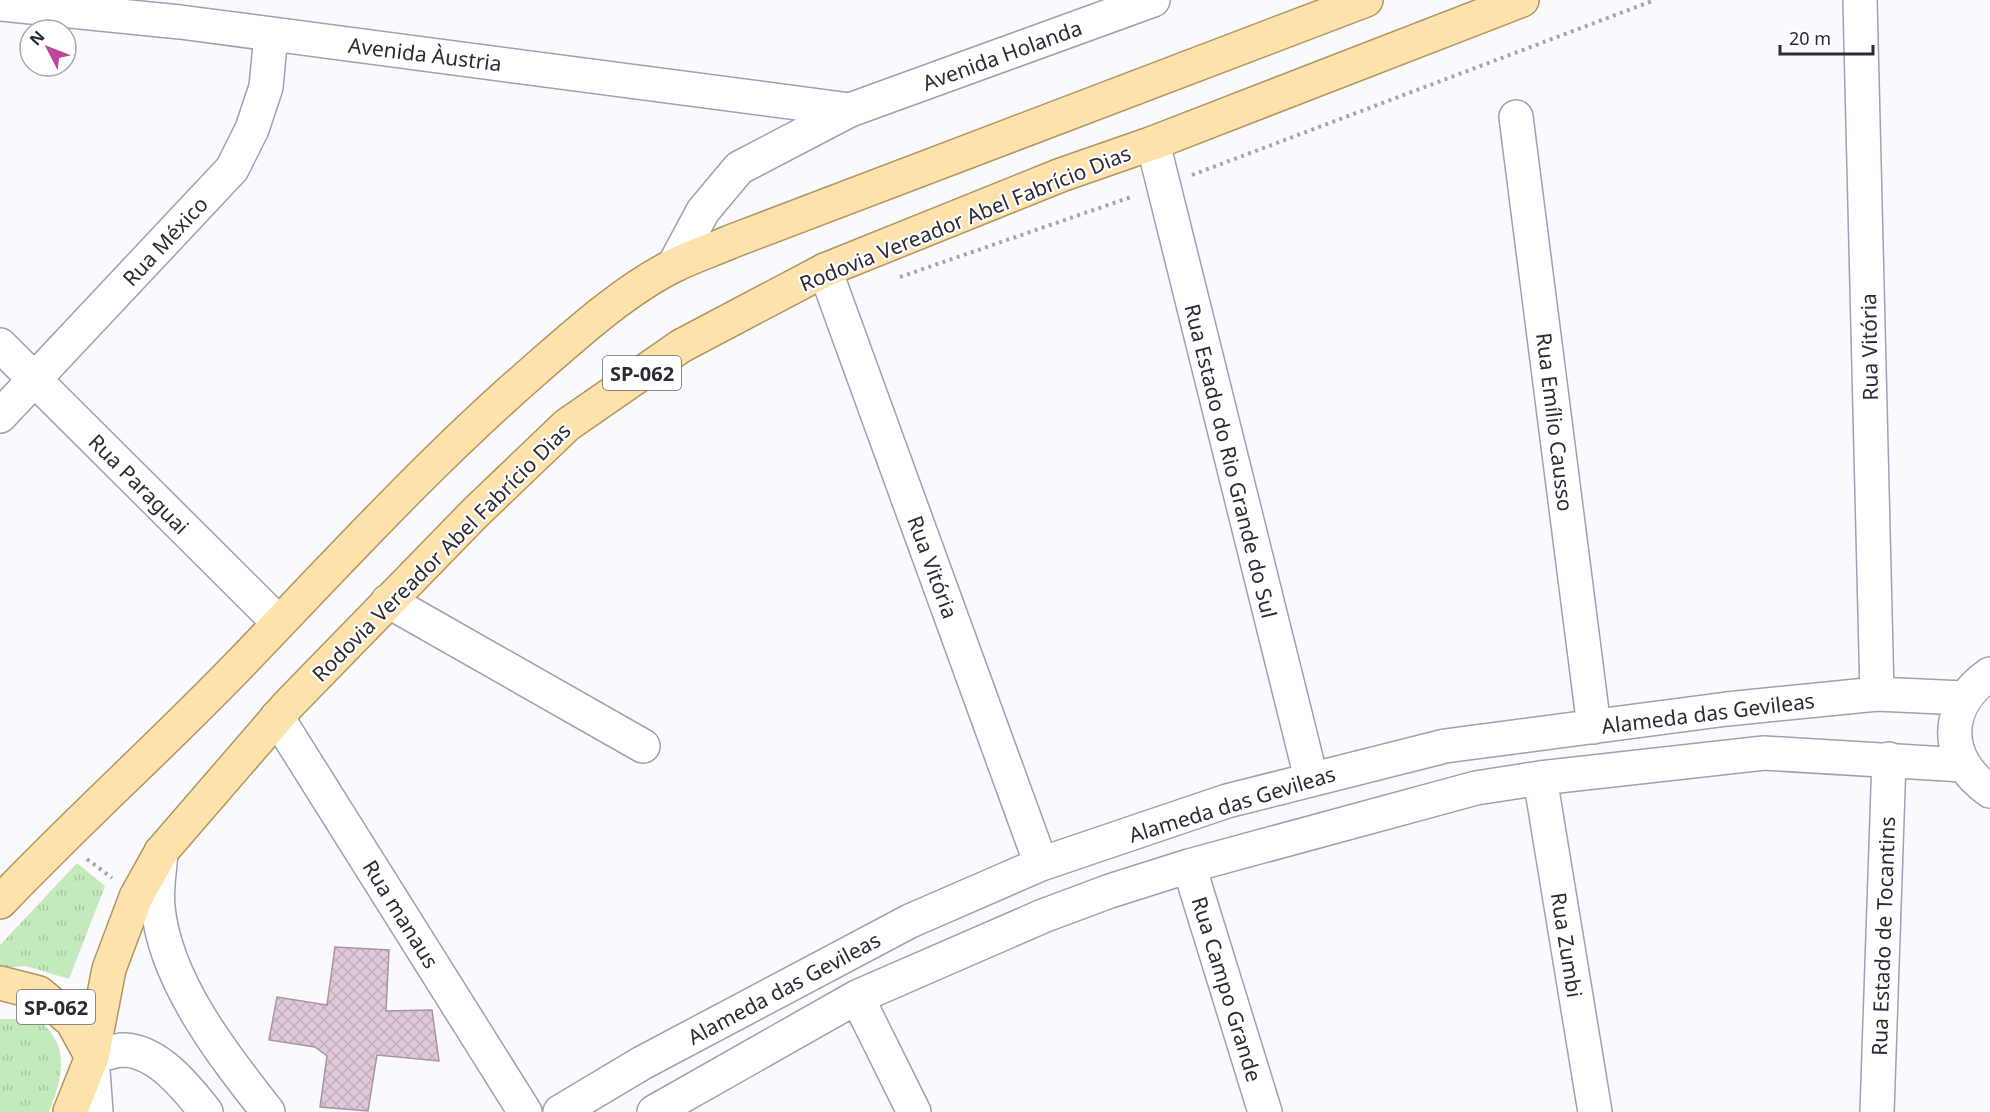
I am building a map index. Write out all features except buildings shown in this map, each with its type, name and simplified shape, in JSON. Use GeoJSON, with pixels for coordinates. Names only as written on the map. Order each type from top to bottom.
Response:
{"type":"FeatureCollection","features":[{"type":"Feature","properties":{"kind":"main road"},"geometry":{"type":"LineString","coordinates":[[0,902],[61,838],[279,623],[362,534],[489,410],[573,336],[674,266],[1366,0]]}},
{"type":"Feature","properties":{"kind":"main road","name":"Rodovia Vereador Abel Fabrício Dias"},"geometry":{"type":"LineString","coordinates":[[70,1112],[92,1058],[109,969],[136,897],[161,852],[277,717],[388,601],[567,424],[681,346],[825,270],[1060,175],[1153,143],[1522,0]]}},
{"type":"Feature","properties":{"kind":"main road","name":"SP-062"},"geometry":{"type":"LineString","coordinates":[[0,983],[39,993],[72,1021],[92,1058]]}},
{"type":"Feature","properties":{"kind":"street","name":"Avenida Holanda"},"geometry":{"type":"LineString","coordinates":[[674,266],[703,211],[739,168],[850,110],[1153,0]]}},
{"type":"Feature","properties":{"kind":"street","name":"Rua Vitória"},"geometry":{"type":"LineString","coordinates":[[1860,0],[1877,694]]}},
{"type":"Feature","properties":{"kind":"street","name":"Avenida Àustria"},"geometry":{"type":"LineString","coordinates":[[0,4],[182,11],[272,34],[850,110]]}},
{"type":"Feature","properties":{"kind":"street","name":"Rua México"},"geometry":{"type":"LineString","coordinates":[[0,416],[232,169],[252,129],[266,87],[272,34]]}},
{"type":"Feature","properties":{"kind":"street","name":"Rua Emílio Causso"},"geometry":{"type":"LineString","coordinates":[[1516,117],[1594,727]]}},
{"type":"Feature","properties":{"kind":"street","name":"Rua Estado do Rio Grande do Sul"},"geometry":{"type":"LineString","coordinates":[[1153,143],[1311,778]]}},
{"type":"Feature","properties":{"kind":"street","name":"Rua Vitória"},"geometry":{"type":"LineString","coordinates":[[825,270],[1041,864]]}},
{"type":"Feature","properties":{"kind":"street","name":"Rua Paraguai"},"geometry":{"type":"LineString","coordinates":[[0,345],[279,623]]}},
{"type":"Feature","properties":{"kind":"street"},"geometry":{"type":"LineString","coordinates":[[388,601],[643,746]]}},
{"type":"Feature","properties":{"kind":"street"},"geometry":{"type":"LineString","coordinates":[[1990,674],[1976,683],[1963,699],[1954,732],[1956,749],[1963,765],[1975,781],[1990,790]]}},
{"type":"Feature","properties":{"kind":"street","name":"Alameda das Gevileas"},"geometry":{"type":"LineString","coordinates":[[560,1112],[642,1063],[909,921],[1041,864],[1227,801],[1445,746],[1727,709],[1877,694],[1963,699]]}},
{"type":"Feature","properties":{"kind":"street","name":"Rua manaus"},"geometry":{"type":"LineString","coordinates":[[277,717],[525,1112]]}},
{"type":"Feature","properties":{"kind":"street"},"geometry":{"type":"LineString","coordinates":[[1540,778],[1764,753],[1963,765]]}},
{"type":"Feature","properties":{"kind":"street","name":"Rua Estado de Tocantins"},"geometry":{"type":"LineString","coordinates":[[1877,1112],[1889,759]]}},
{"type":"Feature","properties":{"kind":"street","name":"Alameda das Gevileas"},"geometry":{"type":"LineString","coordinates":[[654,1112],[857,997],[1043,916],[1110,891],[1189,866],[1476,788],[1540,778]]}},
{"type":"Feature","properties":{"kind":"street","name":"Rua Zumbi"},"geometry":{"type":"LineString","coordinates":[[1540,778],[1595,1112]]}},
{"type":"Feature","properties":{"kind":"street"},"geometry":{"type":"LineString","coordinates":[[161,852],[158,906],[167,950],[186,994],[267,1112]]}},
{"type":"Feature","properties":{"kind":"street","name":"Rua Campo Grande"},"geometry":{"type":"LineString","coordinates":[[1189,866],[1265,1112]]}},
{"type":"Feature","properties":{"kind":"street"},"geometry":{"type":"LineString","coordinates":[[857,997],[914,1112]]}},
{"type":"Feature","properties":{"kind":"street"},"geometry":{"type":"LineString","coordinates":[[96,1112],[92,1058],[124,1050],[144,1055],[183,1083],[206,1112]]}},
{"type":"Feature","properties":{"kind":"path"},"geometry":{"type":"LineString","coordinates":[[893,280],[1162,186],[1655,0]]}},
{"type":"Feature","properties":{"kind":"path"},"geometry":{"type":"LineString","coordinates":[[61,838],[136,897]]}},
{"type":"Feature","properties":{"kind":"green space"},"geometry":{"type":"Polygon","coordinates":[[[77,863],[105,886],[69,979],[26,966],[0,968],[0,945],[77,863]]]}},
{"type":"Feature","properties":{"kind":"green space"},"geometry":{"type":"Polygon","coordinates":[[[0,1019],[38,1019],[56,1040],[60,1051],[60,1074],[49,1112],[0,1112],[0,1019]]]}}]}
